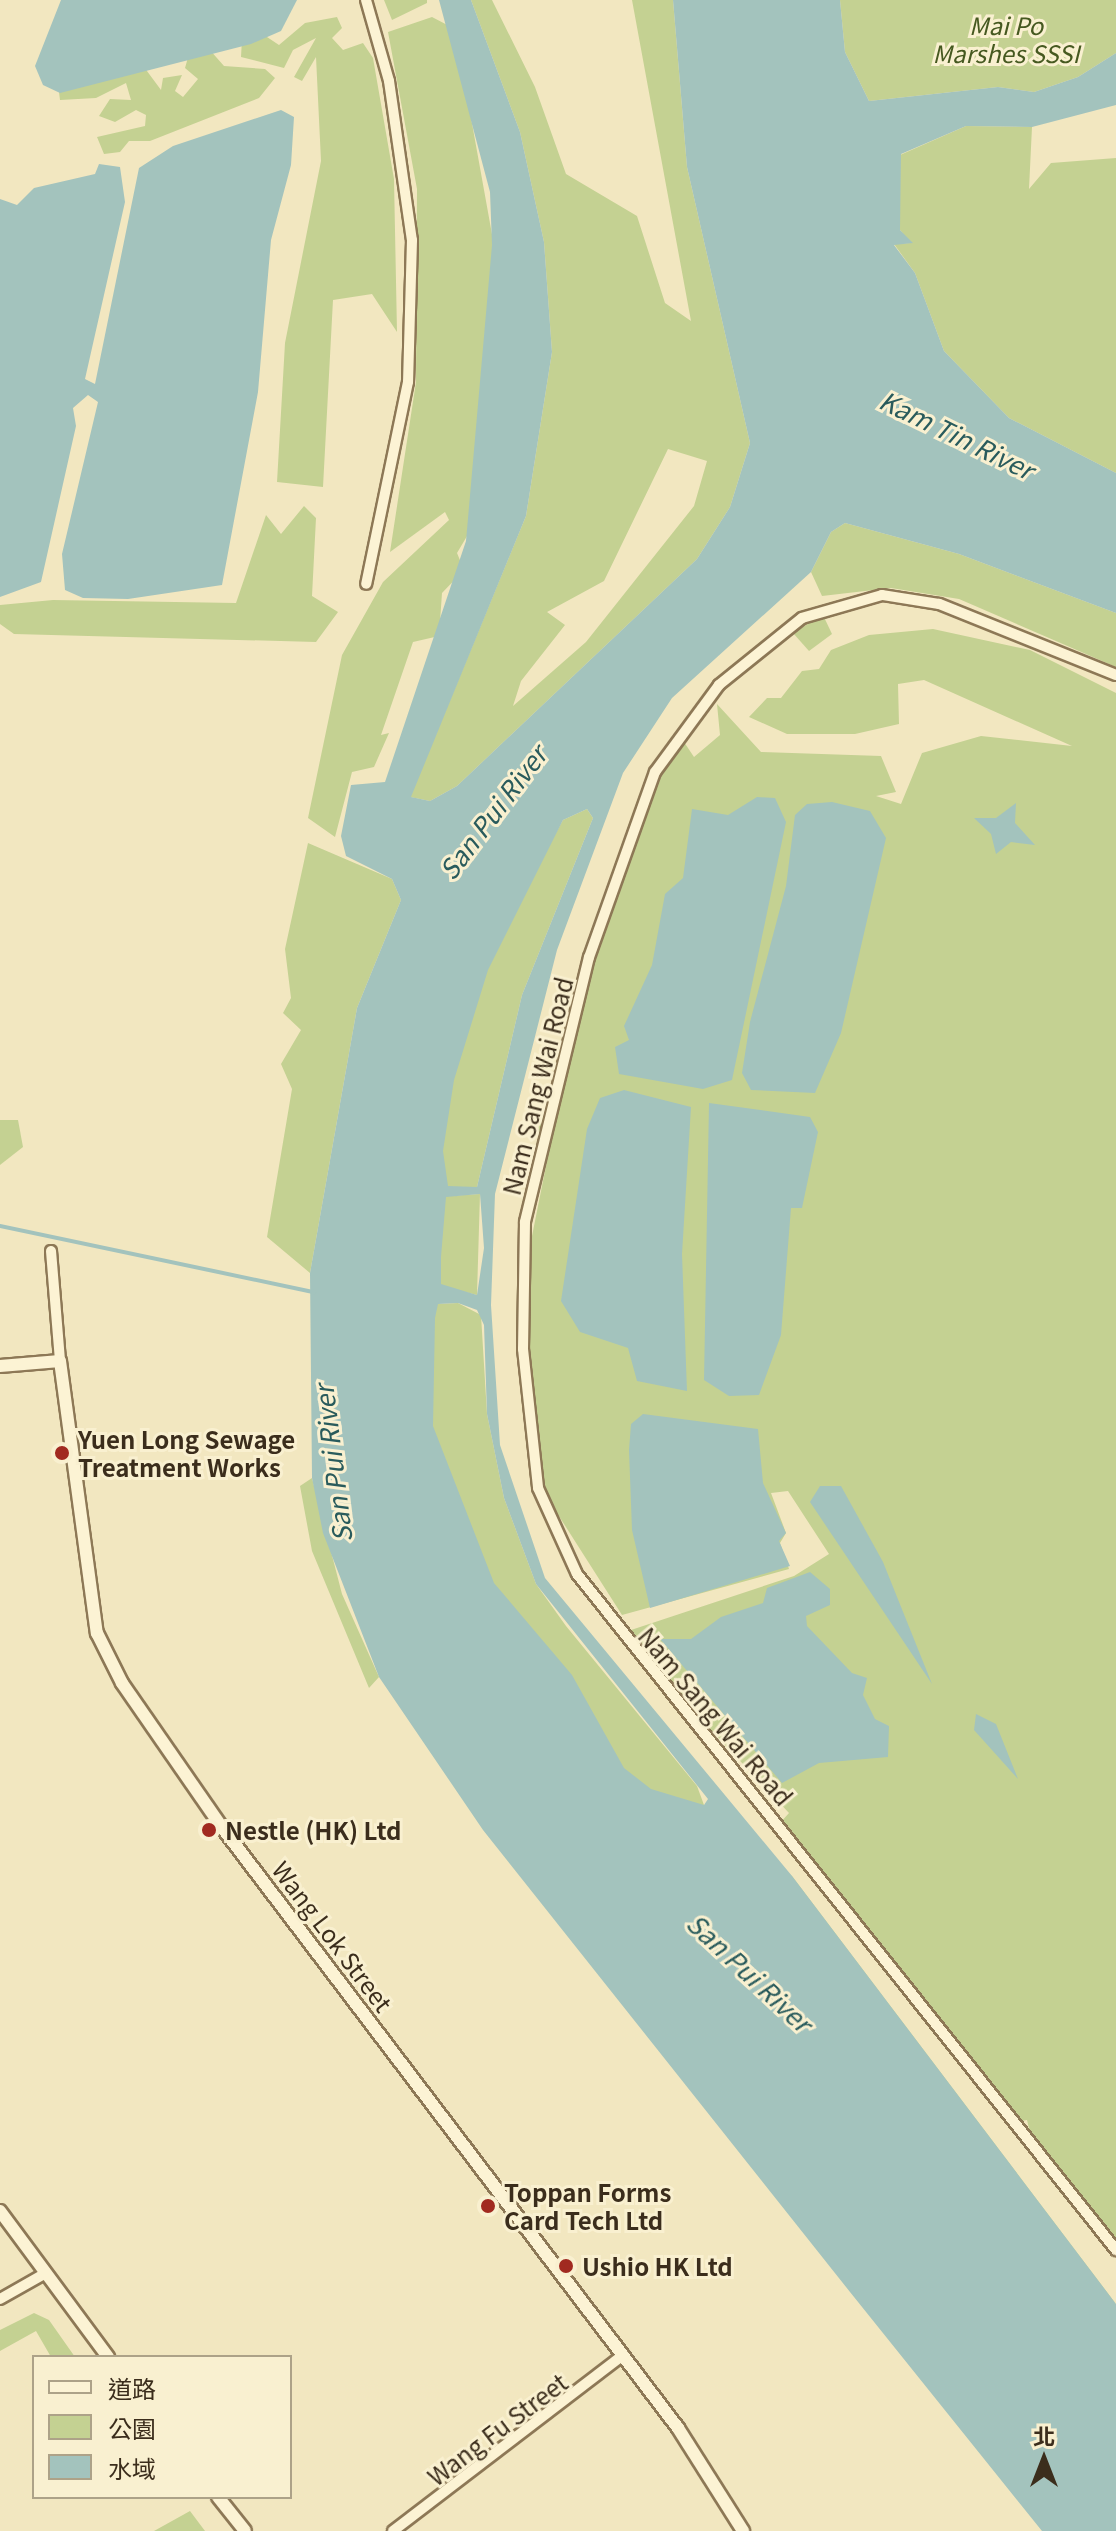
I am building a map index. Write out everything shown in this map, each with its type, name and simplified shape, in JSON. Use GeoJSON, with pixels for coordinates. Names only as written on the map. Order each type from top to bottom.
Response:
{"type":"FeatureCollection","features":[{"type":"Feature","properties":{"kind":"street"},"geometry":{"type":"LineString","coordinates":[[366,0],[389,81],[412,240],[408,382],[366,584]]}},
{"type":"Feature","properties":{"kind":"street","name":"Nam Sang Wai Road"},"geometry":{"type":"LineString","coordinates":[[1116,675],[939,604],[882,595],[802,618],[709,697],[655,772],[589,957],[525,1222],[523,1349],[538,1488],[577,1574],[1116,2250]]}},
{"type":"Feature","properties":{"kind":"street","name":"Wang Lok Street"},"geometry":{"type":"LineString","coordinates":[[51,1251],[60,1361],[86,1569],[109,1660],[221,1826],[716,2481],[743,2531]]}},
{"type":"Feature","properties":{"kind":"street"},"geometry":{"type":"LineString","coordinates":[[0,1366],[60,1361]]}},
{"type":"Feature","properties":{"kind":"street"},"geometry":{"type":"LineString","coordinates":[[0,2211],[107,2355]]}},
{"type":"Feature","properties":{"kind":"street"},"geometry":{"type":"LineString","coordinates":[[0,2299],[46,2273]]}},
{"type":"Feature","properties":{"kind":"street","name":"Wang Fu Street"},"geometry":{"type":"LineString","coordinates":[[393,2531],[623,2355]]}},
{"type":"Feature","properties":{"kind":"street"},"geometry":{"type":"LineString","coordinates":[[220,2499],[245,2531]]}},
{"type":"Feature","properties":{"kind":"green space"},"geometry":{"type":"Polygon","coordinates":[[[384,0],[427,0],[427,3],[392,20],[384,0]]]}},
{"type":"Feature","properties":{"kind":"green space"},"geometry":{"type":"Polygon","coordinates":[[[471,0],[492,0],[535,87],[566,174],[637,216],[665,303],[691,321],[632,0],[673,0],[687,167],[750,443],[730,507],[697,559],[457,786],[430,801],[410,797],[526,516],[552,352],[544,242],[520,132],[471,0]],[[668,449],[604,581],[547,612],[565,625],[521,681],[513,706],[586,642],[694,506],[707,461],[668,449]]]}},
{"type":"Feature","properties":{"kind":"green space","name":"Mai Po Marshes SSSI"},"geometry":{"type":"Polygon","coordinates":[[[840,0],[1116,0],[1116,53],[1078,77],[1034,92],[998,87],[869,101],[845,52],[840,0]]]}},
{"type":"Feature","properties":{"kind":"green space"},"geometry":{"type":"Polygon","coordinates":[[[337,17],[342,28],[332,38],[343,50],[363,43],[373,58],[394,179],[397,332],[372,294],[333,300],[323,487],[277,482],[285,343],[321,161],[316,57],[302,81],[294,77],[316,38],[293,50],[284,68],[241,57],[242,39],[258,31],[279,45],[305,23],[337,17]]]}},
{"type":"Feature","properties":{"kind":"green space"},"geometry":{"type":"Polygon","coordinates":[[[432,17],[455,29],[497,262],[476,521],[457,553],[464,570],[442,593],[439,636],[413,642],[381,735],[389,733],[374,767],[352,772],[335,837],[308,818],[342,655],[383,582],[449,520],[445,512],[390,552],[416,382],[417,189],[388,32],[432,17]]]}},
{"type":"Feature","properties":{"kind":"green space"},"geometry":{"type":"Polygon","coordinates":[[[209,49],[224,66],[265,69],[275,78],[259,98],[150,141],[129,141],[120,152],[104,154],[97,137],[145,126],[146,115],[136,110],[115,122],[99,116],[110,99],[131,100],[126,83],[96,98],[60,100],[58,84],[144,67],[161,90],[163,78],[182,75],[175,91],[183,97],[198,79],[185,68],[189,54],[209,49]]]}},
{"type":"Feature","properties":{"kind":"green space"},"geometry":{"type":"Polygon","coordinates":[[[966,126],[1032,127],[1029,189],[1051,163],[1116,158],[1116,473],[1009,418],[944,351],[915,273],[894,244],[911,243],[900,230],[900,155],[966,126]]]}},
{"type":"Feature","properties":{"kind":"green space"},"geometry":{"type":"Polygon","coordinates":[[[304,506],[316,518],[312,596],[338,612],[316,642],[14,634],[0,624],[0,605],[53,600],[236,603],[266,515],[281,534],[304,506]]]}},
{"type":"Feature","properties":{"kind":"green space"},"geometry":{"type":"Polygon","coordinates":[[[845,523],[959,554],[1116,613],[1116,667],[959,599],[891,588],[822,596],[811,572],[831,532],[845,523]]]}},
{"type":"Feature","properties":{"kind":"green space"},"geometry":{"type":"Polygon","coordinates":[[[823,615],[832,634],[809,651],[793,633],[823,615]]]}},
{"type":"Feature","properties":{"kind":"green space"},"geometry":{"type":"Polygon","coordinates":[[[933,629],[1030,650],[1116,693],[1116,2250],[1045,2157],[1036,2158],[1027,2120],[1010,2123],[780,1823],[789,1813],[633,1647],[628,1631],[794,1576],[829,1554],[788,1491],[771,1493],[786,1533],[780,1543],[789,1569],[622,1615],[550,1502],[530,1439],[524,1276],[552,1136],[537,1132],[568,1051],[585,959],[658,777],[684,742],[694,757],[720,735],[717,704],[761,752],[881,756],[896,792],[876,796],[901,804],[922,753],[981,736],[1072,746],[924,680],[898,684],[899,724],[855,734],[787,734],[749,717],[767,698],[781,698],[802,671],[819,669],[831,650],[869,635],[933,629]]]}},
{"type":"Feature","properties":{"kind":"green space"},"geometry":{"type":"Polygon","coordinates":[[[587,809],[593,818],[522,995],[477,1187],[448,1187],[447,1196],[480,1194],[477,1295],[461,1291],[438,1304],[458,1303],[481,1315],[487,1414],[504,1498],[536,1584],[566,1626],[697,1786],[704,1805],[792,1876],[1116,2304],[479,1699],[383,1298],[449,1025],[563,820],[587,809]]]}},
{"type":"Feature","properties":{"kind":"green space"},"geometry":{"type":"Polygon","coordinates":[[[308,843],[392,879],[401,900],[357,1008],[310,1273],[267,1237],[292,1089],[281,1064],[301,1030],[283,1013],[291,998],[285,949],[308,843]]]}},
{"type":"Feature","properties":{"kind":"green space"},"geometry":{"type":"Polygon","coordinates":[[[0,1120],[18,1120],[23,1147],[0,1165],[0,1120]]]}},
{"type":"Feature","properties":{"kind":"green space"},"geometry":{"type":"Polygon","coordinates":[[[312,1478],[342,1594],[379,1677],[369,1688],[312,1551],[300,1486],[312,1478]]]}},
{"type":"Feature","properties":{"kind":"green space"},"geometry":{"type":"Polygon","coordinates":[[[34,2313],[49,2320],[74,2355],[50,2355],[36,2331],[0,2351],[0,2330],[34,2313]]]}},
{"type":"Feature","properties":{"kind":"green space"},"geometry":{"type":"Polygon","coordinates":[[[190,2511],[205,2531],[154,2531],[190,2511]]]}},
{"type":"Feature","properties":{"kind":"water"},"geometry":{"type":"Polygon","coordinates":[[[61,0],[297,0],[281,31],[251,44],[60,93],[43,85],[35,66],[61,0]]]}},
{"type":"Feature","properties":{"kind":"water"},"geometry":{"type":"Polygon","coordinates":[[[439,0],[471,0],[520,132],[544,242],[552,352],[526,516],[411,797],[430,801],[457,786],[697,559],[730,507],[750,443],[687,167],[673,0],[840,0],[845,52],[869,101],[998,87],[1034,92],[1078,77],[1116,53],[1116,105],[1032,127],[966,126],[901,154],[900,230],[913,243],[894,245],[915,273],[944,351],[1009,418],[1116,473],[1116,613],[959,554],[845,523],[831,532],[811,572],[672,698],[623,773],[557,950],[495,1194],[491,1305],[500,1445],[545,1578],[792,1876],[1116,2304],[1116,2531],[1042,2531],[850,2292],[483,1830],[379,1677],[323,1533],[312,1478],[310,1273],[357,1008],[401,900],[392,879],[346,856],[341,836],[351,785],[385,782],[466,541],[492,245],[490,192],[439,0]],[[587,809],[563,820],[488,970],[454,1080],[443,1151],[448,1186],[477,1187],[522,995],[593,818],[587,809]],[[480,1194],[446,1197],[441,1284],[477,1295],[484,1248],[480,1194]],[[458,1303],[438,1304],[435,1318],[433,1426],[494,1583],[572,1675],[624,1768],[651,1789],[704,1805],[708,1799],[536,1584],[504,1498],[487,1414],[484,1325],[477,1310],[458,1303]]]}},
{"type":"Feature","properties":{"kind":"water"},"geometry":{"type":"Polygon","coordinates":[[[281,110],[294,117],[291,165],[271,240],[258,392],[222,585],[128,599],[83,598],[65,590],[62,554],[98,402],[88,395],[73,408],[76,426],[41,582],[0,597],[0,199],[17,205],[34,188],[95,174],[99,164],[120,167],[125,202],[85,379],[95,384],[139,168],[173,146],[281,110]]]}},
{"type":"Feature","properties":{"kind":"water"},"geometry":{"type":"Polygon","coordinates":[[[757,797],[775,798],[786,822],[732,1080],[703,1089],[619,1074],[615,1047],[629,1040],[624,1026],[652,965],[665,894],[683,878],[692,809],[728,815],[757,797]]]}},
{"type":"Feature","properties":{"kind":"water"},"geometry":{"type":"Polygon","coordinates":[[[832,802],[870,811],[886,838],[841,1033],[815,1093],[751,1090],[742,1073],[750,1022],[786,886],[795,815],[807,804],[832,802]]]}},
{"type":"Feature","properties":{"kind":"water"},"geometry":{"type":"Polygon","coordinates":[[[1016,803],[1015,823],[1035,845],[1011,842],[996,854],[991,834],[974,818],[996,818],[1016,803]]]}},
{"type":"Feature","properties":{"kind":"water"},"geometry":{"type":"Polygon","coordinates":[[[624,1090],[691,1107],[682,1254],[687,1391],[637,1381],[628,1348],[580,1332],[561,1301],[587,1129],[600,1098],[624,1090]]]}},
{"type":"Feature","properties":{"kind":"water"},"geometry":{"type":"Polygon","coordinates":[[[709,1103],[810,1117],[818,1132],[802,1208],[791,1208],[781,1335],[759,1395],[729,1396],[704,1380],[709,1103]]]}},
{"type":"Feature","properties":{"kind":"water"},"geometry":{"type":"Polygon","coordinates":[[[643,1414],[758,1429],[763,1483],[786,1533],[779,1541],[790,1566],[650,1608],[632,1530],[629,1450],[631,1424],[643,1414]]]}},
{"type":"Feature","properties":{"kind":"water"},"geometry":{"type":"Polygon","coordinates":[[[820,1486],[841,1486],[883,1562],[932,1684],[810,1502],[820,1486]]]}},
{"type":"Feature","properties":{"kind":"water"},"geometry":{"type":"Polygon","coordinates":[[[810,1572],[830,1589],[830,1605],[806,1616],[807,1626],[852,1673],[867,1678],[863,1695],[875,1719],[889,1726],[888,1757],[819,1763],[782,1783],[660,1639],[691,1639],[721,1617],[763,1603],[767,1588],[810,1572]]]}},
{"type":"Feature","properties":{"kind":"water"},"geometry":{"type":"Polygon","coordinates":[[[976,1714],[996,1724],[1018,1779],[974,1730],[976,1714]]]}},
{"type":"Feature","properties":{"kind":"waterway"},"geometry":{"type":"LineString","coordinates":[[0,1226],[314,1292]]}},
{"type":"Feature","properties":{"kind":"place","name":"Yuen Long Sewage Treatment Works"},"geometry":{"type":"Point","coordinates":[62,1453]}},
{"type":"Feature","properties":{"kind":"place","name":"Nestle (HK) Ltd"},"geometry":{"type":"Point","coordinates":[209,1830]}},
{"type":"Feature","properties":{"kind":"place","name":"Toppan Forms Card Tech Ltd"},"geometry":{"type":"Point","coordinates":[488,2206]}},
{"type":"Feature","properties":{"kind":"place","name":"Ushio HK Ltd"},"geometry":{"type":"Point","coordinates":[566,2266]}},
{"type":"Feature","properties":{"kind":"water label","name":"Kam Tin River"},"geometry":{"type":"Point","coordinates":[957,434]}},
{"type":"Feature","properties":{"kind":"water label","name":"San Pui River"},"geometry":{"type":"Point","coordinates":[492,812]}},
{"type":"Feature","properties":{"kind":"water label","name":"San Pui River"},"geometry":{"type":"Point","coordinates":[332,1464]}},
{"type":"Feature","properties":{"kind":"water label","name":"San Pui River"},"geometry":{"type":"Point","coordinates":[750,1972]}}]}
